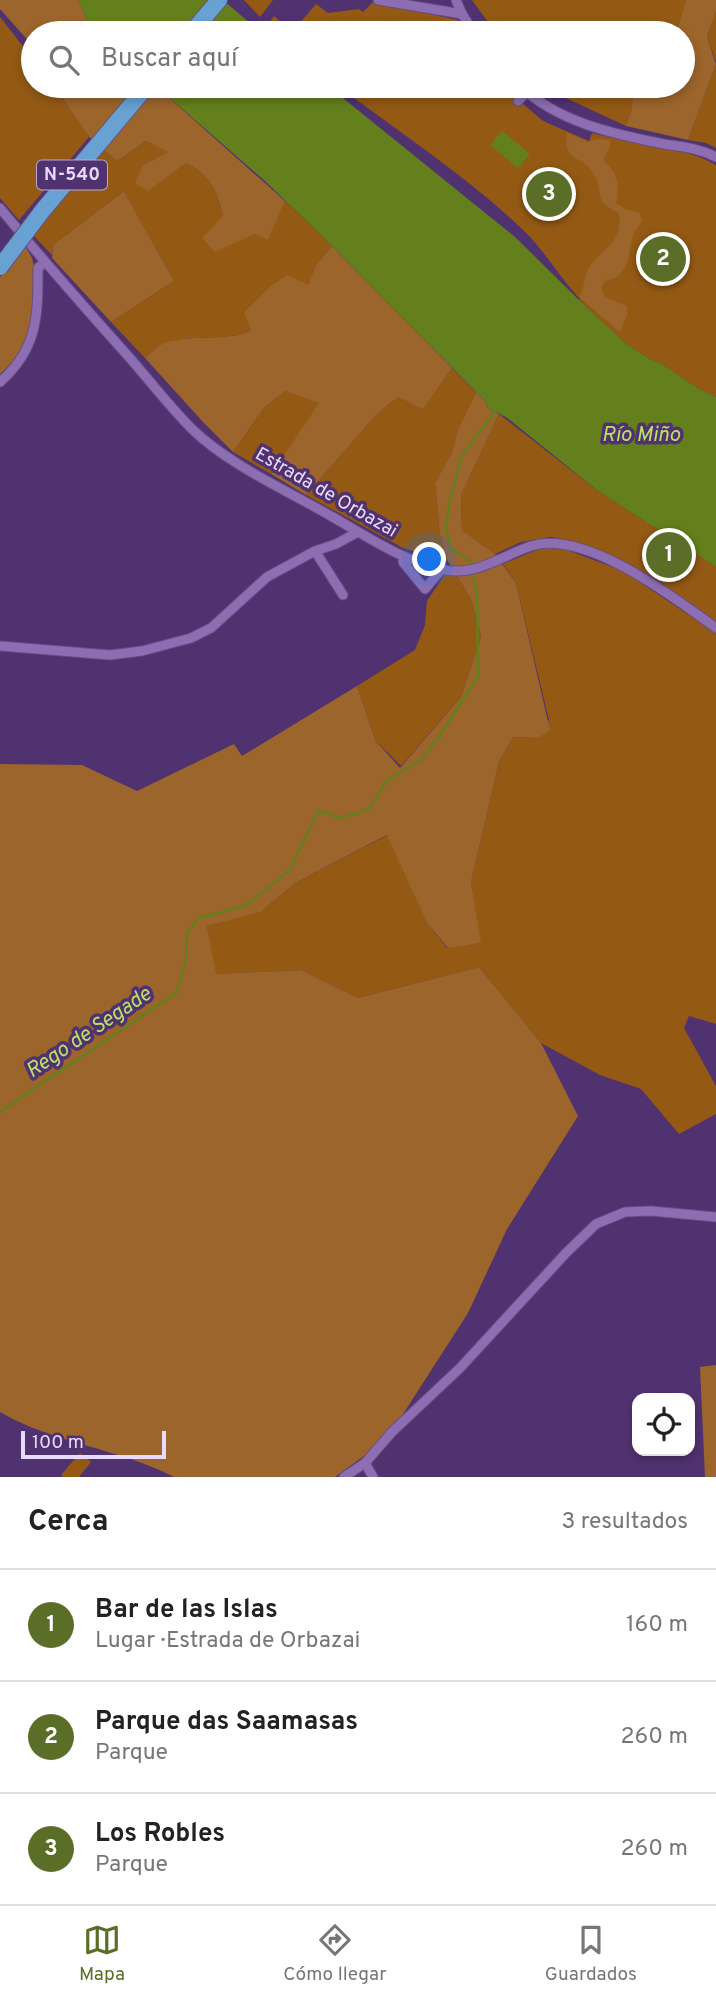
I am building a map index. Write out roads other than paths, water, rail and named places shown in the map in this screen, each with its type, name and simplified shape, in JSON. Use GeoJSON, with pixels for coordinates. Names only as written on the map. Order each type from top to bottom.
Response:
{"type":"FeatureCollection","features":[{"type":"Feature","properties":{"kind":"highway"},"geometry":{"type":"LineString","coordinates":[[201,21],[219,0]]}},
{"type":"Feature","properties":{"kind":"highway","name":"N-540"},"geometry":{"type":"LineString","coordinates":[[0,267],[43,210],[137,98]]}},
{"type":"Feature","properties":{"kind":"street"},"geometry":{"type":"LineString","coordinates":[[378,0],[461,15]]}},
{"type":"Feature","properties":{"kind":"street"},"geometry":{"type":"LineString","coordinates":[[456,0],[465,21]]}},
{"type":"Feature","properties":{"kind":"street"},"geometry":{"type":"LineString","coordinates":[[535,98],[553,111],[593,126],[664,144],[702,150],[716,157]]}},
{"type":"Feature","properties":{"kind":"street","name":"Estrada de Orbazai"},"geometry":{"type":"LineString","coordinates":[[0,208],[193,430],[235,461],[404,557],[441,570],[476,568],[532,546],[551,543],[571,547],[624,566],[716,628]]}},
{"type":"Feature","properties":{"kind":"street"},"geometry":{"type":"LineString","coordinates":[[0,382],[14,369],[29,347],[36,323],[38,268],[45,262]]}},
{"type":"Feature","properties":{"kind":"street"},"geometry":{"type":"LineString","coordinates":[[0,646],[110,655],[142,651],[191,638],[211,628],[267,577],[358,532]]}},
{"type":"Feature","properties":{"kind":"street"},"geometry":{"type":"LineString","coordinates":[[315,551],[342,595]]}},
{"type":"Feature","properties":{"kind":"street"},"geometry":{"type":"LineString","coordinates":[[404,557],[403,562],[425,589],[441,570]]}},
{"type":"Feature","properties":{"kind":"street"},"geometry":{"type":"LineString","coordinates":[[344,1477],[365,1463],[392,1432],[460,1368],[596,1224],[625,1212],[651,1211],[716,1217]]}},
{"type":"Feature","properties":{"kind":"street"},"geometry":{"type":"LineString","coordinates":[[365,1463],[373,1477]]}},
{"type":"Feature","properties":{"kind":"water"},"geometry":{"type":"Polygon","coordinates":[[[78,0],[223,0],[248,21],[88,21],[78,0]]]}},
{"type":"Feature","properties":{"kind":"water","name":"Río Miño"},"geometry":{"type":"Polygon","coordinates":[[[170,98],[343,98],[515,237],[628,345],[716,397],[716,567],[598,491],[506,417],[488,408],[486,402],[266,182],[170,98]]]}},
{"type":"Feature","properties":{"kind":"water"},"geometry":{"type":"Polygon","coordinates":[[[502,131],[530,154],[518,168],[490,145],[502,131]]]}},
{"type":"Feature","properties":{"kind":"waterway","name":"Rego de Segade"},"geometry":{"type":"LineString","coordinates":[[0,1112],[177,992],[186,960],[187,933],[199,918],[245,906],[290,870],[318,811],[340,818],[370,809],[386,781],[421,760],[440,736],[478,676],[477,595],[471,562],[451,548],[446,527],[449,505],[461,457],[496,410]]}},
{"type":"Feature","properties":{"kind":"place","name":"Los Robles"},"geometry":{"type":"Point","coordinates":[549,194]}},
{"type":"Feature","properties":{"kind":"place","name":"Parque das Saamasas"},"geometry":{"type":"Point","coordinates":[663,259]}},
{"type":"Feature","properties":{"kind":"place","name":"Bar de las Islas"},"geometry":{"type":"Point","coordinates":[669,555]}}]}
